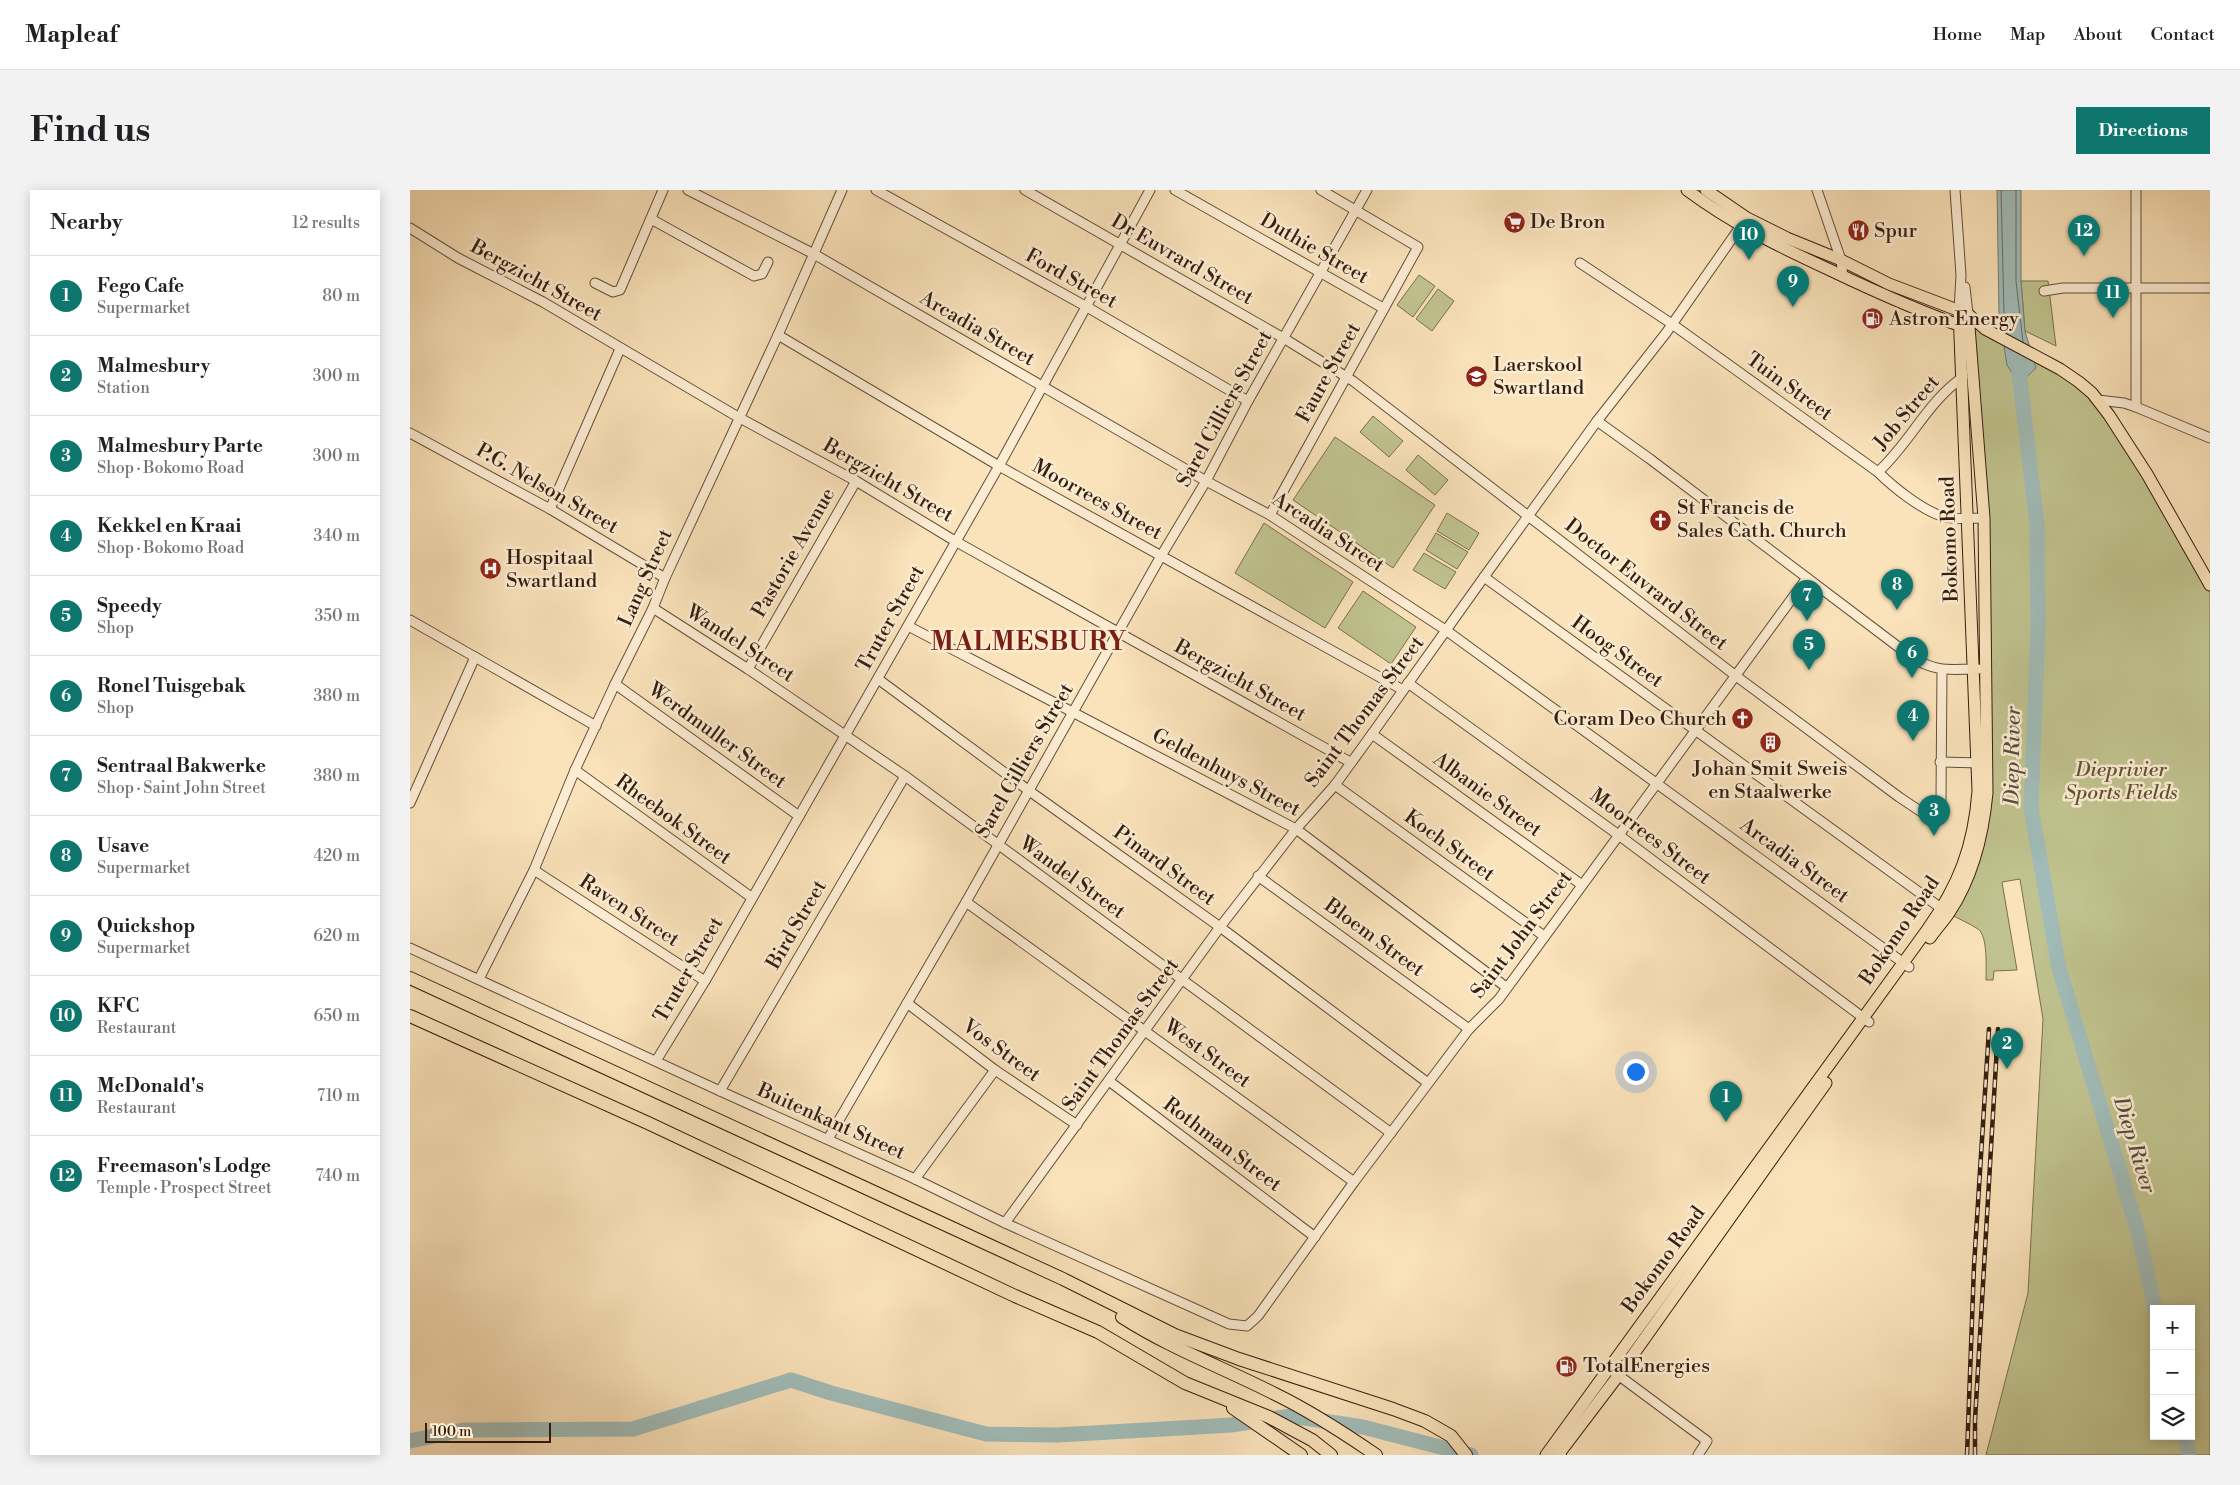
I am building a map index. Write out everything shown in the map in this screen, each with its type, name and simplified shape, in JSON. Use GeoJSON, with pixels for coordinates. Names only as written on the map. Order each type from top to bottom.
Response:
{"type":"FeatureCollection","features":[{"type":"Feature","properties":{"kind":"highway"},"geometry":{"type":"LineString","coordinates":[[410,978],[1063,1279],[1175,1335],[1240,1359],[1394,1409],[1425,1421],[1451,1436],[1466,1455]]}},
{"type":"Feature","properties":{"kind":"highway"},"geometry":{"type":"LineString","coordinates":[[410,1016],[648,1123],[1015,1296],[1098,1332],[1185,1383],[1269,1417],[1312,1440],[1331,1455]]}},
{"type":"Feature","properties":{"kind":"highway"},"geometry":{"type":"LineString","coordinates":[[1063,1279],[1152,1336],[1276,1394],[1346,1434],[1376,1455]]}},
{"type":"Feature","properties":{"kind":"highway"},"geometry":{"type":"LineString","coordinates":[[1212,1394],[1299,1453]]}},
{"type":"Feature","properties":{"kind":"main road"},"geometry":{"type":"LineString","coordinates":[[1687,190],[1720,214],[1787,238],[1841,260],[1889,284],[1964,312],[1985,329],[2070,376],[2098,400],[2147,474],[2210,585]]}},
{"type":"Feature","properties":{"kind":"main road"},"geometry":{"type":"LineString","coordinates":[[1706,190],[1744,222],[1843,277],[1965,327],[1985,329]]}},
{"type":"Feature","properties":{"kind":"main road"},"geometry":{"type":"LineString","coordinates":[[1964,312],[1965,327]]}},
{"type":"Feature","properties":{"kind":"main road","name":"Bokomo Road"},"geometry":{"type":"LineString","coordinates":[[1965,327],[1963,377],[1968,518],[1974,669],[1982,763]]}},
{"type":"Feature","properties":{"kind":"main road","name":"Bokomo Road"},"geometry":{"type":"LineString","coordinates":[[1559,1454],[1613,1372],[1945,911],[1961,873],[1971,842],[1982,763],[1987,669],[1984,518],[1965,327]]}},
{"type":"Feature","properties":{"kind":"main road","name":"Bokomo Road"},"geometry":{"type":"LineString","coordinates":[[1546,1455],[1613,1372]]}},
{"type":"Feature","properties":{"kind":"street"},"geometry":{"type":"LineString","coordinates":[[594,283],[613,292],[620,290],[663,190]]}},
{"type":"Feature","properties":{"kind":"street","name":"Arcadia Street"},"geometry":{"type":"LineString","coordinates":[[688,190],[814,254],[1042,388],[1270,515],[1447,631],[1906,965]]}},
{"type":"Feature","properties":{"kind":"street","name":"Lang Street"},"geometry":{"type":"LineString","coordinates":[[479,979],[534,870],[575,770],[653,608],[842,190]]}},
{"type":"Feature","properties":{"kind":"street","name":"Ford Street"},"geometry":{"type":"LineString","coordinates":[[876,190],[1087,307],[1248,401]]}},
{"type":"Feature","properties":{"kind":"street","name":"Dr Euvrard Street"},"geometry":{"type":"LineString","coordinates":[[1025,190],[1285,339],[1347,377]]}},
{"type":"Feature","properties":{"kind":"street","name":"Truter Street"},"geometry":{"type":"LineString","coordinates":[[656,1061],[705,981],[751,897],[846,735],[999,466],[1150,190]]}},
{"type":"Feature","properties":{"kind":"street","name":"Duthie Street"},"geometry":{"type":"LineString","coordinates":[[1175,190],[1384,308]]}},
{"type":"Feature","properties":{"kind":"street"},"geometry":{"type":"LineString","coordinates":[[1321,190],[1357,210]]}},
{"type":"Feature","properties":{"kind":"street","name":"Sarel Cilliers Street"},"geometry":{"type":"LineString","coordinates":[[828,1138],[966,902],[996,845],[1206,481],[1248,401],[1285,339],[1368,190]]}},
{"type":"Feature","properties":{"kind":"street"},"geometry":{"type":"LineString","coordinates":[[1817,190],[1841,260],[1843,277]]}},
{"type":"Feature","properties":{"kind":"street"},"geometry":{"type":"LineString","coordinates":[[1955,190],[1961,275],[1964,280],[1964,312]]}},
{"type":"Feature","properties":{"kind":"street"},"geometry":{"type":"LineString","coordinates":[[2136,190],[2136,407]]}},
{"type":"Feature","properties":{"kind":"street","name":"Faure Street"},"geometry":{"type":"LineString","coordinates":[[1270,515],[1418,248],[1357,210]]}},
{"type":"Feature","properties":{"kind":"street"},"geometry":{"type":"LineString","coordinates":[[651,219],[754,276],[762,274],[768,262]]}},
{"type":"Feature","properties":{"kind":"street","name":"Saint Thomas Street"},"geometry":{"type":"LineString","coordinates":[[1005,1223],[1258,876],[1334,785],[1372,734],[1597,421],[1672,324],[1744,222]]}},
{"type":"Feature","properties":{"kind":"street","name":"Bergzicht Street"},"geometry":{"type":"LineString","coordinates":[[410,228],[458,258],[543,302],[738,417],[856,481],[955,541],[1350,762]]}},
{"type":"Feature","properties":{"kind":"street","name":"Tuin Street"},"geometry":{"type":"LineString","coordinates":[[1580,263],[1672,324],[1878,472],[1894,488],[1934,513],[1945,517],[1984,518]]}},
{"type":"Feature","properties":{"kind":"street"},"geometry":{"type":"LineString","coordinates":[[2044,291],[2063,288],[2210,288]]}},
{"type":"Feature","properties":{"kind":"street","name":"Moorrees Street"},"geometry":{"type":"LineString","coordinates":[[778,335],[999,466],[1161,556],[1406,687],[1620,836],[1866,1020]]}},
{"type":"Feature","properties":{"kind":"street"},"geometry":{"type":"LineString","coordinates":[[550,509],[620,349]]}},
{"type":"Feature","properties":{"kind":"street","name":"Doctor Euvrard Street"},"geometry":{"type":"LineString","coordinates":[[1347,377],[1736,676],[1910,806],[1930,813],[1937,807],[1941,800],[1940,762]]}},
{"type":"Feature","properties":{"kind":"street","name":"Job Street"},"geometry":{"type":"LineString","coordinates":[[1878,472],[1891,460],[1937,398],[1963,377]]}},
{"type":"Feature","properties":{"kind":"street"},"geometry":{"type":"LineString","coordinates":[[2098,400],[2124,402],[2210,438]]}},
{"type":"Feature","properties":{"kind":"street"},"geometry":{"type":"LineString","coordinates":[[1597,421],[1912,658],[1927,666],[1942,670],[1987,669]]}},
{"type":"Feature","properties":{"kind":"street","name":"P.G. Nelson Street"},"geometry":{"type":"LineString","coordinates":[[410,433],[550,509],[665,578]]}},
{"type":"Feature","properties":{"kind":"street"},"geometry":{"type":"LineString","coordinates":[[1891,460],[1890,476],[1894,488]]}},
{"type":"Feature","properties":{"kind":"street","name":"Pastorie Avenue"},"geometry":{"type":"LineString","coordinates":[[748,668],[856,481]]}},
{"type":"Feature","properties":{"kind":"street","name":"Hoog Street"},"geometry":{"type":"LineString","coordinates":[[1484,577],[1694,731],[1945,911]]}},
{"type":"Feature","properties":{"kind":"street","name":"Saint John Street"},"geometry":{"type":"LineString","coordinates":[[1238,1326],[1247,1326],[1258,1316],[1354,1182],[1469,1029],[1499,999],[1807,578]]}},
{"type":"Feature","properties":{"kind":"street","name":"Wandel Street"},"geometry":{"type":"LineString","coordinates":[[653,608],[748,668],[905,776],[996,845],[1391,1132]]}},
{"type":"Feature","properties":{"kind":"street"},"geometry":{"type":"LineString","coordinates":[[410,620],[596,726]]}},
{"type":"Feature","properties":{"kind":"street","name":"Geldenhuys Street"},"geometry":{"type":"LineString","coordinates":[[908,626],[1296,829],[1506,988]]}},
{"type":"Feature","properties":{"kind":"street"},"geometry":{"type":"LineString","coordinates":[[410,803],[475,657]]}},
{"type":"Feature","properties":{"kind":"street"},"geometry":{"type":"LineString","coordinates":[[1942,670],[1940,762],[1982,763]]}},
{"type":"Feature","properties":{"kind":"street","name":"Pinard Street"},"geometry":{"type":"LineString","coordinates":[[878,679],[1028,790],[1220,927],[1428,1083]]}},
{"type":"Feature","properties":{"kind":"street","name":"Werdmuller Street"},"geometry":{"type":"LineString","coordinates":[[615,684],[799,816]]}},
{"type":"Feature","properties":{"kind":"street","name":"Albanie Street"},"geometry":{"type":"LineString","coordinates":[[1372,734],[1582,885]]}},
{"type":"Feature","properties":{"kind":"street","name":"Rheebok Street"},"geometry":{"type":"LineString","coordinates":[[575,770],[751,897]]}},
{"type":"Feature","properties":{"kind":"street","name":"Bird Street"},"geometry":{"type":"LineString","coordinates":[[720,1092],[905,776]]}},
{"type":"Feature","properties":{"kind":"street","name":"Koch Street"},"geometry":{"type":"LineString","coordinates":[[1334,785],[1544,936]]}},
{"type":"Feature","properties":{"kind":"street","name":"Raven Street"},"geometry":{"type":"LineString","coordinates":[[534,870],[705,981]]}},
{"type":"Feature","properties":{"kind":"street","name":"Bloem Street"},"geometry":{"type":"LineString","coordinates":[[1258,876],[1469,1029]]}},
{"type":"Feature","properties":{"kind":"street","name":"West Street"},"geometry":{"type":"LineString","coordinates":[[966,902],[1354,1182]]}},
{"type":"Feature","properties":{"kind":"street","name":"Buitenkant Street"},"geometry":{"type":"LineString","coordinates":[[410,948],[720,1092],[915,1178],[1005,1223],[1229,1324],[1238,1326]]}},
{"type":"Feature","properties":{"kind":"street","name":"Vos Street"},"geometry":{"type":"LineString","coordinates":[[907,1003],[995,1070],[1077,1125]]}},
{"type":"Feature","properties":{"kind":"street"},"geometry":{"type":"LineString","coordinates":[[915,1178],[995,1070]]}},
{"type":"Feature","properties":{"kind":"street","name":"Rothman Street"},"geometry":{"type":"LineString","coordinates":[[1109,1081],[1315,1237]]}},
{"type":"Feature","properties":{"kind":"street"},"geometry":{"type":"LineString","coordinates":[[1613,1372],[1707,1440],[1698,1455]]}},
{"type":"Feature","properties":{"kind":"green space"},"geometry":{"type":"Polygon","coordinates":[[[1419,275],[1435,286],[1413,317],[1397,305],[1419,275]]]}},
{"type":"Feature","properties":{"kind":"green space"},"geometry":{"type":"Polygon","coordinates":[[[2021,281],[2048,281],[2056,346],[2025,331],[2021,281]]]}},
{"type":"Feature","properties":{"kind":"green space"},"geometry":{"type":"Polygon","coordinates":[[[1438,289],[1454,301],[1432,331],[1416,319],[1438,289]]]}},
{"type":"Feature","properties":{"kind":"green space","name":"Dieprivier Sports Fields"},"geometry":{"type":"Polygon","coordinates":[[[1970,329],[1985,329],[2092,393],[2210,585],[2210,1455],[1986,1455],[2028,1293],[2043,1019],[2020,879],[2002,882],[2017,970],[1994,971],[1993,980],[1986,980],[1986,953],[1981,933],[1975,927],[1949,913],[1963,887],[1987,669],[1970,329]]]}},
{"type":"Feature","properties":{"kind":"green space"},"geometry":{"type":"Polygon","coordinates":[[[1373,416],[1403,441],[1389,457],[1360,432],[1373,416]]]}},
{"type":"Feature","properties":{"kind":"green space"},"geometry":{"type":"Polygon","coordinates":[[[1335,437],[1435,505],[1393,568],[1293,500],[1335,437]]]}},
{"type":"Feature","properties":{"kind":"green space"},"geometry":{"type":"Polygon","coordinates":[[[1418,455],[1448,480],[1435,495],[1406,470],[1418,455]]]}},
{"type":"Feature","properties":{"kind":"green space"},"geometry":{"type":"Polygon","coordinates":[[[1447,513],[1479,533],[1469,550],[1437,531],[1447,513]]]}},
{"type":"Feature","properties":{"kind":"green space"},"geometry":{"type":"Polygon","coordinates":[[[1264,523],[1353,582],[1325,628],[1235,573],[1264,523]]]}},
{"type":"Feature","properties":{"kind":"green space"},"geometry":{"type":"Polygon","coordinates":[[[1436,533],[1468,552],[1457,569],[1426,550],[1436,533]]]}},
{"type":"Feature","properties":{"kind":"green space"},"geometry":{"type":"Polygon","coordinates":[[[1424,553],[1456,572],[1445,589],[1413,570],[1424,553]]]}},
{"type":"Feature","properties":{"kind":"green space"},"geometry":{"type":"Polygon","coordinates":[[[1363,591],[1416,627],[1391,664],[1338,628],[1363,591]]]}},
{"type":"Feature","properties":{"kind":"water"},"geometry":{"type":"Polygon","coordinates":[[[1997,190],[2021,190],[2021,281],[2025,331],[2036,368],[2019,384],[2007,365],[1999,314],[1997,190]]]}},
{"type":"Feature","properties":{"kind":"waterway","name":"Diep River"},"geometry":{"type":"LineString","coordinates":[[2018,364],[2037,525],[2038,631],[2031,808],[2059,968],[2138,1232],[2154,1305]]}},
{"type":"Feature","properties":{"kind":"waterway"},"geometry":{"type":"LineString","coordinates":[[410,1441],[463,1430],[633,1429],[791,1380],[831,1393],[986,1434],[1057,1435],[1181,1428],[1231,1425],[1291,1416],[1363,1427],[1471,1455]]}},
{"type":"Feature","properties":{"kind":"waterway","name":"Diep River"},"geometry":{"type":"LineString","coordinates":[[2186,1440],[2189,1455]]}},
{"type":"Feature","properties":{"kind":"railway"},"geometry":{"type":"LineString","coordinates":[[1967,1455],[1974,1266],[1989,1029]]}},
{"type":"Feature","properties":{"kind":"railway"},"geometry":{"type":"LineString","coordinates":[[1975,1455],[1975,1420],[1998,1029]]}},
{"type":"Feature","properties":{"kind":"place","name":"De Bron"},"geometry":{"type":"Point","coordinates":[1514,222]}},
{"type":"Feature","properties":{"kind":"place","name":"Spur"},"geometry":{"type":"Point","coordinates":[1858,231]}},
{"type":"Feature","properties":{"kind":"place","name":"Freemason's Lodge"},"geometry":{"type":"Point","coordinates":[2084,256]}},
{"type":"Feature","properties":{"kind":"place","name":"KFC"},"geometry":{"type":"Point","coordinates":[1749,260]}},
{"type":"Feature","properties":{"kind":"place","name":"Quickshop"},"geometry":{"type":"Point","coordinates":[1793,307]}},
{"type":"Feature","properties":{"kind":"place","name":"McDonald's"},"geometry":{"type":"Point","coordinates":[2113,318]}},
{"type":"Feature","properties":{"kind":"place","name":"Astron Energy"},"geometry":{"type":"Point","coordinates":[1873,319]}},
{"type":"Feature","properties":{"kind":"place","name":"Laerskool Swartland"},"geometry":{"type":"Point","coordinates":[1477,376]}},
{"type":"Feature","properties":{"kind":"place","name":"St Francis de Sales Cath. Church"},"geometry":{"type":"Point","coordinates":[1661,520]}},
{"type":"Feature","properties":{"kind":"place","name":"Hospitaal Swartland"},"geometry":{"type":"Point","coordinates":[490,569]}},
{"type":"Feature","properties":{"kind":"place","name":"Usave"},"geometry":{"type":"Point","coordinates":[1897,610]}},
{"type":"Feature","properties":{"kind":"place","name":"Sentraal Bakwerke"},"geometry":{"type":"Point","coordinates":[1807,621]}},
{"type":"Feature","properties":{"kind":"place","name":"Speedy"},"geometry":{"type":"Point","coordinates":[1809,670]}},
{"type":"Feature","properties":{"kind":"place","name":"Ronel Tuisgebak"},"geometry":{"type":"Point","coordinates":[1912,678]}},
{"type":"Feature","properties":{"kind":"place","name":"Coram Deo Church"},"geometry":{"type":"Point","coordinates":[1743,719]}},
{"type":"Feature","properties":{"kind":"place","name":"Kekkel en Kraai"},"geometry":{"type":"Point","coordinates":[1913,741]}},
{"type":"Feature","properties":{"kind":"place","name":"Johan Smit Sweis en Staalwerke"},"geometry":{"type":"Point","coordinates":[1770,743]}},
{"type":"Feature","properties":{"kind":"place","name":"Malmesbury Parte"},"geometry":{"type":"Point","coordinates":[1934,836]}},
{"type":"Feature","properties":{"kind":"place","name":"Malmesbury"},"geometry":{"type":"Point","coordinates":[2007,1069]}},
{"type":"Feature","properties":{"kind":"place","name":"Fego Cafe"},"geometry":{"type":"Point","coordinates":[1726,1122]}},
{"type":"Feature","properties":{"kind":"place","name":"TotalEnergies"},"geometry":{"type":"Point","coordinates":[1567,1366]}},
{"type":"Feature","properties":{"kind":"district","name":"MALMESBURY"},"geometry":{"type":"Point","coordinates":[1029,642]}}]}
